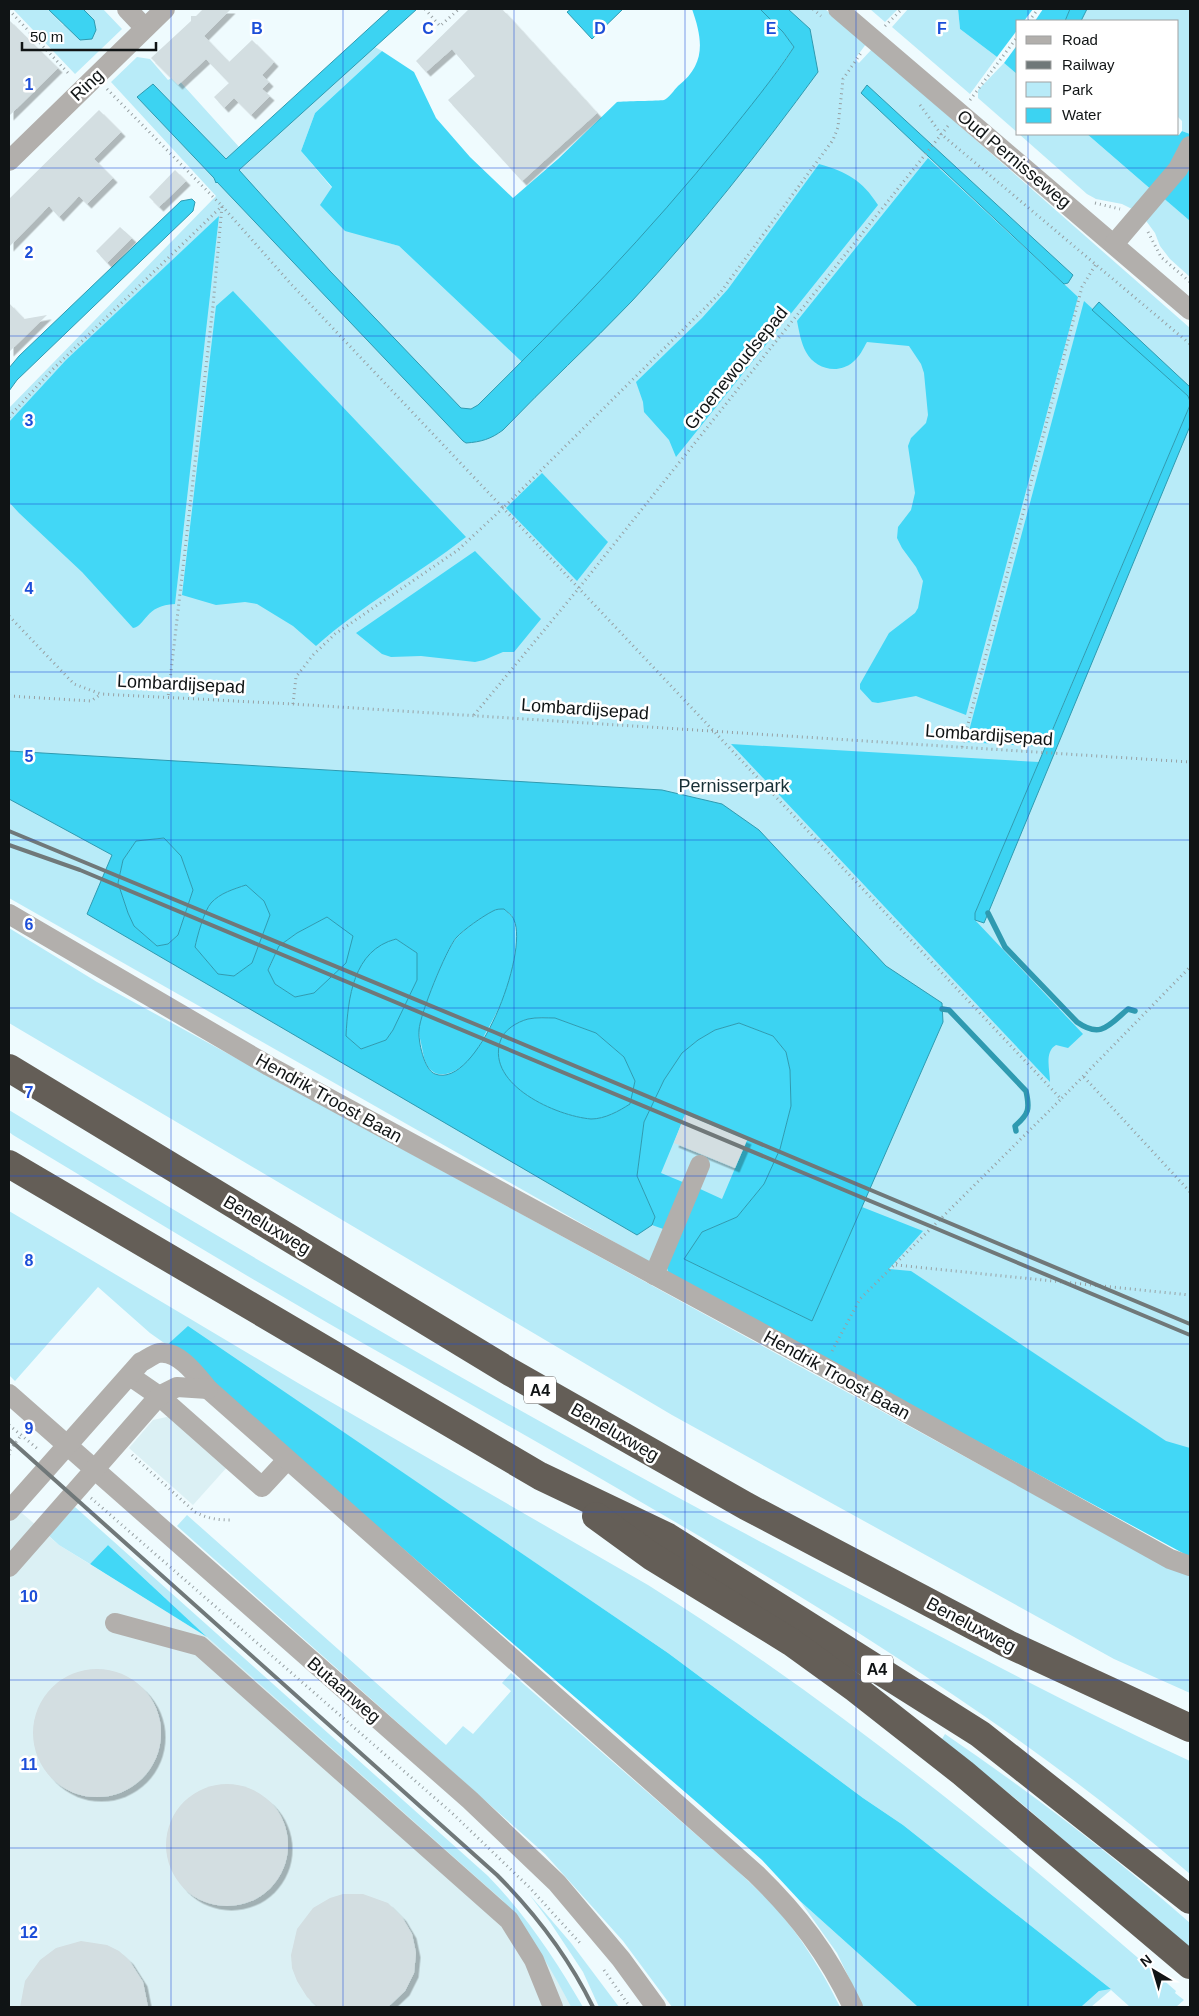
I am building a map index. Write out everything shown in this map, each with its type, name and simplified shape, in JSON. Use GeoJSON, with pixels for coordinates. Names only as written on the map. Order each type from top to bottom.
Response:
{"type":"FeatureCollection","features":[{"type":"Feature","properties":{"kind":"highway","name":"Beneluxweg"},"geometry":{"type":"LineString","coordinates":[[9,1068],[510,1372],[746,1506],[1008,1644],[1190,1728]]}},
{"type":"Feature","properties":{"kind":"highway","name":"A4"},"geometry":{"type":"LineString","coordinates":[[9,1164],[540,1476],[668,1537],[980,1734],[1190,1900]]}},
{"type":"Feature","properties":{"kind":"highway","name":"A4"},"geometry":{"type":"LineString","coordinates":[[540,1476],[651,1556],[791,1642],[856,1690],[963,1773],[1190,1966]]}},
{"type":"Feature","properties":{"kind":"street"},"geometry":{"type":"LineString","coordinates":[[126,9],[145,28]]}},
{"type":"Feature","properties":{"kind":"street","name":"Ring"},"geometry":{"type":"LineString","coordinates":[[9,161],[165,9]]}},
{"type":"Feature","properties":{"kind":"street","name":"Oud Pernisseweg"},"geometry":{"type":"LineString","coordinates":[[838,9],[1190,310]]}},
{"type":"Feature","properties":{"kind":"street"},"geometry":{"type":"LineString","coordinates":[[1114,244],[1178,169],[1190,146]]}},
{"type":"Feature","properties":{"kind":"street","name":"Hendrik Troost Baan"},"geometry":{"type":"LineString","coordinates":[[9,914],[269,1066],[824,1367],[1170,1559],[1190,1566]]}},
{"type":"Feature","properties":{"kind":"street"},"geometry":{"type":"LineString","coordinates":[[654,1276],[700,1166]]}},
{"type":"Feature","properties":{"kind":"street"},"geometry":{"type":"LineString","coordinates":[[9,1511],[142,1362],[159,1353],[170,1355],[186,1363],[208,1389],[287,1460],[756,1874],[788,1906],[818,1944],[838,1976],[853,2007]]}},
{"type":"Feature","properties":{"kind":"street"},"geometry":{"type":"LineString","coordinates":[[130,1376],[160,1396],[262,1487],[287,1460]]}},
{"type":"Feature","properties":{"kind":"street"},"geometry":{"type":"LineString","coordinates":[[9,1567],[160,1396],[176,1387],[208,1389]]}},
{"type":"Feature","properties":{"kind":"street","name":"Butaanweg"},"geometry":{"type":"LineString","coordinates":[[9,1394],[93,1470],[470,1800],[557,1883],[621,1959],[656,2007]]}},
{"type":"Feature","properties":{"kind":"street"},"geometry":{"type":"LineString","coordinates":[[115,1623],[200,1646],[509,1920],[534,1960],[553,2007]]}},
{"type":"Feature","properties":{"kind":"path"},"geometry":{"type":"LineString","coordinates":[[425,9],[440,26],[459,9]]}},
{"type":"Feature","properties":{"kind":"path"},"geometry":{"type":"LineString","coordinates":[[1030,20],[1038,9]]}},
{"type":"Feature","properties":{"kind":"path"},"geometry":{"type":"LineString","coordinates":[[9,10],[222,206],[302,296],[1060,1099]]}},
{"type":"Feature","properties":{"kind":"path","name":"Groenewoudsepad"},"geometry":{"type":"LineString","coordinates":[[474,716],[579,588],[921,158],[959,113],[1016,39]]}},
{"type":"Feature","properties":{"kind":"path"},"geometry":{"type":"LineString","coordinates":[[293,704],[296,678],[313,655],[335,634],[458,550],[503,508],[720,293],[833,140],[838,127],[843,79],[862,51]]}},
{"type":"Feature","properties":{"kind":"path"},"geometry":{"type":"LineString","coordinates":[[941,134],[1190,344]]}},
{"type":"Feature","properties":{"kind":"path"},"geometry":{"type":"LineString","coordinates":[[9,417],[52,370],[222,206]]}},
{"type":"Feature","properties":{"kind":"path"},"geometry":{"type":"LineString","coordinates":[[168,698],[213,306],[222,206]]}},
{"type":"Feature","properties":{"kind":"path"},"geometry":{"type":"LineString","coordinates":[[962,747],[1082,287],[1096,264]]}},
{"type":"Feature","properties":{"kind":"path","name":"Lombardijsepad"},"geometry":{"type":"LineString","coordinates":[[9,616],[74,684],[101,694],[293,704],[1190,762]]}},
{"type":"Feature","properties":{"kind":"path"},"geometry":{"type":"LineString","coordinates":[[9,696],[91,701],[101,694]]}},
{"type":"Feature","properties":{"kind":"path"},"geometry":{"type":"LineString","coordinates":[[824,1367],[860,1299],[1084,1077],[1190,967]]}},
{"type":"Feature","properties":{"kind":"path"},"geometry":{"type":"LineString","coordinates":[[1084,1077],[1190,1192]]}},
{"type":"Feature","properties":{"kind":"path"},"geometry":{"type":"LineString","coordinates":[[896,1265],[1190,1296]]}},
{"type":"Feature","properties":{"kind":"path"},"geometry":{"type":"LineString","coordinates":[[9,1425],[52,1463]]}},
{"type":"Feature","properties":{"kind":"path","name":"Butaanweg"},"geometry":{"type":"LineString","coordinates":[[78,1487],[452,1813],[529,1887],[582,1944]]}},
{"type":"Feature","properties":{"kind":"path"},"geometry":{"type":"LineString","coordinates":[[600,1965],[630,2007]]}},
{"type":"Feature","properties":{"kind":"shaded area"},"geometry":{"type":"Polygon","coordinates":[[[692,9],[760,9],[783,32],[794,47],[740,122],[681,194],[522,362],[399,246],[345,231],[320,205],[332,187],[301,151],[315,113],[382,51],[414,72],[436,118],[470,157],[513,198],[558,159],[617,102],[664,100],[687,78],[694,69],[700,51],[696,20],[692,9]]]}},
{"type":"Feature","properties":{"kind":"shaded area"},"geometry":{"type":"Polygon","coordinates":[[[958,9],[1033,9],[1025,20],[1016,20],[1016,32],[997,57],[960,29],[958,9]]]}},
{"type":"Feature","properties":{"kind":"shaded area"},"geometry":{"type":"Polygon","coordinates":[[[1043,9],[1070,9],[1065,20],[1036,20],[1043,9]]]}},
{"type":"Feature","properties":{"kind":"shaded area"},"geometry":{"type":"Polygon","coordinates":[[[1016,47],[1016,73],[1004,63],[1016,47]]]}},
{"type":"Feature","properties":{"kind":"shaded area"},"geometry":{"type":"Polygon","coordinates":[[[1182,131],[1190,134],[1190,138],[1154,192],[1088,135],[1179,135],[1182,131]]]}},
{"type":"Feature","properties":{"kind":"shaded area"},"geometry":{"type":"Polygon","coordinates":[[[928,158],[1078,297],[966,715],[916,696],[878,703],[872,702],[860,689],[860,684],[889,633],[915,613],[918,608],[923,581],[897,538],[898,527],[911,510],[915,493],[908,446],[911,438],[926,423],[928,415],[924,373],[921,364],[909,346],[867,342],[858,357],[847,366],[834,369],[821,366],[815,363],[806,352],[801,341],[797,321],[928,158]]]}},
{"type":"Feature","properties":{"kind":"shaded area"},"geometry":{"type":"Polygon","coordinates":[[[1190,159],[1190,221],[1161,196],[1190,159]]]}},
{"type":"Feature","properties":{"kind":"shaded area"},"geometry":{"type":"Polygon","coordinates":[[[819,164],[838,170],[853,178],[866,189],[878,205],[676,457],[669,440],[644,412],[643,402],[636,382],[702,318],[728,289],[819,164]]]}},
{"type":"Feature","properties":{"kind":"shaded area"},"geometry":{"type":"Polygon","coordinates":[[[219,216],[175,604],[158,608],[141,624],[133,628],[82,572],[9,502],[9,422],[66,360],[219,216]]]}},
{"type":"Feature","properties":{"kind":"shaded area"},"geometry":{"type":"Polygon","coordinates":[[[233,291],[466,537],[352,617],[316,646],[293,626],[257,604],[245,602],[216,605],[182,595],[216,306],[233,291]]]}},
{"type":"Feature","properties":{"kind":"shaded area"},"geometry":{"type":"Polygon","coordinates":[[[1084,301],[1188,396],[1190,405],[1045,747],[966,742],[1084,301]]]}},
{"type":"Feature","properties":{"kind":"shaded area"},"geometry":{"type":"Polygon","coordinates":[[[542,473],[608,542],[577,581],[506,508],[542,473]]]}},
{"type":"Feature","properties":{"kind":"shaded area"},"geometry":{"type":"Polygon","coordinates":[[[475,551],[541,619],[514,652],[503,652],[475,662],[421,656],[391,657],[382,654],[356,633],[475,551]]]}},
{"type":"Feature","properties":{"kind":"shaded area"},"geometry":{"type":"Polygon","coordinates":[[[731,744],[1039,762],[975,913],[975,920],[1083,1034],[1068,1048],[1056,1045],[1052,1048],[1049,1057],[1050,1082],[731,744]]]}},
{"type":"Feature","properties":{"kind":"shaded area"},"geometry":{"type":"Polygon","coordinates":[[[164,838],[181,856],[193,890],[178,935],[168,944],[157,946],[134,926],[118,883],[123,860],[136,841],[164,838]]]}},
{"type":"Feature","properties":{"kind":"shaded area"},"geometry":{"type":"Polygon","coordinates":[[[246,885],[264,901],[270,915],[252,963],[234,976],[218,974],[195,947],[201,924],[211,903],[227,892],[246,885]]]}},
{"type":"Feature","properties":{"kind":"shaded area"},"geometry":{"type":"Polygon","coordinates":[[[504,909],[514,919],[515,935],[513,964],[505,993],[493,1020],[474,1054],[452,1072],[438,1074],[426,1064],[419,1035],[420,1022],[434,983],[446,956],[459,935],[489,913],[504,909]]]}},
{"type":"Feature","properties":{"kind":"shaded area"},"geometry":{"type":"Polygon","coordinates":[[[327,917],[354,936],[347,963],[314,993],[295,997],[275,984],[268,971],[279,946],[297,933],[327,917]]]}},
{"type":"Feature","properties":{"kind":"shaded area"},"geometry":{"type":"Polygon","coordinates":[[[396,939],[417,953],[417,980],[393,1030],[386,1040],[361,1049],[346,1036],[353,985],[363,962],[371,952],[383,943],[396,939]]]}},
{"type":"Feature","properties":{"kind":"shaded area"},"geometry":{"type":"Polygon","coordinates":[[[555,1018],[596,1033],[624,1057],[635,1081],[630,1104],[617,1112],[601,1118],[577,1117],[543,1105],[528,1096],[514,1084],[504,1072],[499,1058],[500,1042],[504,1034],[515,1024],[524,1020],[555,1018]]]}},
{"type":"Feature","properties":{"kind":"shaded area"},"geometry":{"type":"Polygon","coordinates":[[[739,1023],[773,1036],[786,1052],[790,1070],[791,1106],[780,1149],[764,1184],[737,1217],[702,1232],[684,1259],[812,1321],[862,1207],[923,1231],[889,1269],[911,1271],[1166,1441],[1190,1448],[1190,1557],[669,1274],[666,1265],[698,1188],[722,1199],[747,1140],[685,1115],[661,1173],[685,1183],[666,1230],[652,1225],[655,1217],[637,1176],[644,1122],[664,1080],[682,1053],[698,1040],[715,1030],[739,1023]]]}},
{"type":"Feature","properties":{"kind":"shaded area"},"geometry":{"type":"Polygon","coordinates":[[[188,1326],[668,1653],[863,1798],[903,1825],[1111,1989],[1099,1991],[1081,2007],[918,2007],[800,1901],[762,1860],[700,1805],[167,1345],[188,1326]]]}},
{"type":"Feature","properties":{"kind":"shaded area"},"geometry":{"type":"Polygon","coordinates":[[[171,1416],[228,1466],[193,1505],[129,1448],[153,1420],[171,1416]]]}},
{"type":"Feature","properties":{"kind":"shaded area"},"geometry":{"type":"Polygon","coordinates":[[[9,1502],[59,1545],[207,1637],[482,1881],[502,1900],[520,1922],[556,1977],[571,2007],[9,2007],[9,1502]]]}},
{"type":"Feature","properties":{"kind":"shaded area"},"geometry":{"type":"Polygon","coordinates":[[[108,1545],[207,1637],[90,1564],[108,1545]]]}},
{"type":"Feature","properties":{"kind":"green space"},"geometry":{"type":"Polygon","coordinates":[[[13,9],[48,9],[63,25],[94,20],[83,9],[103,9],[122,29],[75,74],[13,9]]]}},
{"type":"Feature","properties":{"kind":"green space","name":"Pernisserpark"},"geometry":{"type":"Polygon","coordinates":[[[788,9],[825,9],[866,44],[855,59],[859,63],[872,49],[1190,328],[1190,1537],[806,1351],[9,898],[9,408],[216,196],[111,82],[137,57],[150,59],[168,80],[175,76],[240,148],[226,160],[214,178],[217,182],[239,170],[375,47],[382,51],[315,113],[301,151],[332,188],[327,196],[368,237],[399,246],[522,362],[508,376],[517,385],[813,43],[810,29],[788,9]]]}},
{"type":"Feature","properties":{"kind":"green space"},"geometry":{"type":"Polygon","coordinates":[[[870,9],[898,9],[885,22],[870,9]]]}},
{"type":"Feature","properties":{"kind":"green space"},"geometry":{"type":"Polygon","coordinates":[[[908,9],[958,9],[960,29],[997,57],[970,94],[892,27],[908,9]]]}},
{"type":"Feature","properties":{"kind":"green space"},"geometry":{"type":"Polygon","coordinates":[[[1087,9],[1190,9],[1190,134],[1182,131],[1182,121],[1179,118],[1179,20],[1082,20],[1087,9]]]}},
{"type":"Feature","properties":{"kind":"green space"},"geometry":{"type":"Polygon","coordinates":[[[1004,63],[1016,73],[1016,131],[978,98],[978,90],[1004,63]]]}},
{"type":"Feature","properties":{"kind":"green space"},"geometry":{"type":"Polygon","coordinates":[[[1020,135],[1088,135],[1154,192],[1136,211],[1122,204],[1096,199],[1087,194],[1020,135]]]}},
{"type":"Feature","properties":{"kind":"green space"},"geometry":{"type":"Polygon","coordinates":[[[1161,196],[1190,221],[1190,277],[1170,259],[1144,218],[1161,196]]]}},
{"type":"Feature","properties":{"kind":"green space"},"geometry":{"type":"Polygon","coordinates":[[[9,928],[97,982],[1152,1559],[1190,1576],[1190,1693],[1114,1659],[672,1415],[9,1023],[9,928]]]}},
{"type":"Feature","properties":{"kind":"green space"},"geometry":{"type":"Polygon","coordinates":[[[9,1110],[210,1232],[619,1466],[962,1648],[1190,1761],[1190,1874],[1131,1825],[1010,1734],[884,1649],[689,1530],[301,1307],[13,1135],[9,1132],[9,1110]]]}},
{"type":"Feature","properties":{"kind":"green space"},"geometry":{"type":"Polygon","coordinates":[[[9,1211],[298,1383],[648,1585],[718,1630],[854,1727],[985,1829],[1113,1936],[1184,2000],[1176,2007],[1130,2007],[1111,1990],[1091,2007],[1081,2007],[1099,1991],[1111,1989],[903,1825],[863,1798],[668,1653],[188,1327],[167,1345],[150,1333],[98,1287],[15,1381],[9,1375],[9,1211]]]}},
{"type":"Feature","properties":{"kind":"green space"},"geometry":{"type":"Polygon","coordinates":[[[75,1507],[488,1876],[540,1938],[583,2007],[571,2007],[540,1952],[502,1900],[207,1637],[108,1545],[90,1564],[59,1545],[49,1536],[75,1507]]]}},
{"type":"Feature","properties":{"kind":"green space"},"geometry":{"type":"Polygon","coordinates":[[[187,1515],[446,1745],[463,1726],[473,1734],[511,1691],[502,1683],[511,1673],[739,1872],[771,1903],[785,1918],[811,1955],[840,2007],[672,2007],[623,1941],[545,1854],[177,1526],[187,1515]]]}},
{"type":"Feature","properties":{"kind":"green space"},"geometry":{"type":"Polygon","coordinates":[[[945,1734],[1008,1778],[1070,1825],[1190,1923],[1190,1950],[1027,1808],[942,1739],[945,1734]]]}},
{"type":"Feature","properties":{"kind":"green space"},"geometry":{"type":"Polygon","coordinates":[[[529,1894],[571,1943],[619,2007],[599,2007],[583,1972],[529,1894]]]}},
{"type":"Feature","properties":{"kind":"green space"},"geometry":{"type":"Polygon","coordinates":[[[800,1901],[918,2007],[863,2007],[837,1953],[800,1901]]]}},
{"type":"Feature","properties":{"kind":"water"},"geometry":{"type":"Polygon","coordinates":[[[48,9],[83,9],[94,20],[96,30],[92,39],[80,40],[48,9]]]}},
{"type":"Feature","properties":{"kind":"water"},"geometry":{"type":"Polygon","coordinates":[[[390,9],[417,9],[239,170],[330,271],[461,408],[471,409],[478,405],[542,341],[636,242],[696,173],[778,70],[794,47],[783,32],[760,9],[788,9],[810,29],[818,72],[774,131],[681,246],[632,301],[503,430],[486,440],[466,443],[463,441],[216,183],[214,178],[137,97],[153,84],[226,159],[390,9]]]}},
{"type":"Feature","properties":{"kind":"water"},"geometry":{"type":"Polygon","coordinates":[[[571,9],[623,9],[592,39],[567,12],[571,9]]]}},
{"type":"Feature","properties":{"kind":"water"},"geometry":{"type":"Polygon","coordinates":[[[1070,9],[1087,9],[1082,20],[1065,20],[1070,9]]]}},
{"type":"Feature","properties":{"kind":"water"},"geometry":{"type":"Polygon","coordinates":[[[867,85],[1073,275],[1068,283],[1064,284],[861,93],[867,85]]]}},
{"type":"Feature","properties":{"kind":"water"},"geometry":{"type":"Polygon","coordinates":[[[192,199],[195,202],[193,211],[17,380],[9,391],[9,368],[19,356],[181,201],[192,199]]]}},
{"type":"Feature","properties":{"kind":"water"},"geometry":{"type":"Polygon","coordinates":[[[1099,302],[1190,387],[1190,402],[1188,396],[1092,310],[1099,302]]]}},
{"type":"Feature","properties":{"kind":"water"},"geometry":{"type":"Polygon","coordinates":[[[1190,405],[1190,426],[984,923],[975,920],[975,913],[1190,405]]]}},
{"type":"Feature","properties":{"kind":"water"},"geometry":{"type":"Polygon","coordinates":[[[9,751],[662,790],[722,804],[759,830],[886,966],[942,1003],[943,1022],[812,1321],[684,1259],[702,1232],[737,1217],[764,1184],[780,1149],[791,1106],[790,1070],[786,1052],[773,1036],[739,1023],[715,1030],[698,1040],[682,1053],[664,1080],[644,1122],[637,1176],[655,1217],[652,1225],[637,1235],[87,914],[112,855],[9,799],[9,751]],[[164,838],[136,841],[123,860],[118,883],[134,926],[157,946],[168,944],[178,935],[193,890],[181,856],[164,838]],[[246,885],[223,894],[208,907],[195,947],[218,974],[234,976],[252,963],[270,915],[264,901],[246,885]],[[504,909],[495,910],[468,927],[456,938],[434,982],[420,1022],[419,1035],[425,1061],[435,1074],[451,1073],[467,1061],[482,1041],[496,1015],[507,987],[514,960],[517,937],[511,916],[504,909]],[[327,917],[297,933],[279,946],[268,970],[275,984],[295,997],[314,993],[346,963],[353,936],[327,917]],[[396,939],[370,953],[356,977],[351,992],[347,1021],[346,1036],[361,1049],[386,1040],[393,1030],[417,980],[417,953],[396,939]],[[531,1018],[519,1022],[507,1030],[500,1042],[499,1058],[504,1072],[514,1084],[528,1096],[543,1105],[577,1117],[601,1118],[617,1112],[630,1104],[635,1081],[624,1057],[596,1033],[555,1018],[531,1018]]]}},
{"type":"Feature","properties":{"kind":"building"},"geometry":{"type":"Polygon","coordinates":[[[203,9],[231,9],[204,36],[229,62],[252,40],[274,62],[262,75],[269,82],[262,89],[270,96],[251,115],[234,98],[224,108],[214,97],[229,83],[206,59],[178,85],[151,58],[191,21],[191,16],[196,16],[203,9]]]}},
{"type":"Feature","properties":{"kind":"building"},"geometry":{"type":"Polygon","coordinates":[[[469,9],[502,9],[597,113],[522,181],[448,100],[475,76],[452,49],[426,72],[416,61],[469,9]]]}},
{"type":"Feature","properties":{"kind":"building"},"geometry":{"type":"Polygon","coordinates":[[[9,20],[58,68],[9,116],[9,20]]]}},
{"type":"Feature","properties":{"kind":"building"},"geometry":{"type":"Polygon","coordinates":[[[99,110],[121,132],[94,159],[113,178],[87,204],[79,196],[59,217],[49,206],[9,247],[9,199],[99,110]]]}},
{"type":"Feature","properties":{"kind":"building"},"geometry":{"type":"Polygon","coordinates":[[[175,170],[186,181],[159,207],[149,197],[175,170]]]}},
{"type":"Feature","properties":{"kind":"building"},"geometry":{"type":"Polygon","coordinates":[[[120,227],[132,238],[107,263],[96,251],[120,227]]]}},
{"type":"Feature","properties":{"kind":"building"},"geometry":{"type":"Polygon","coordinates":[[[9,303],[24,319],[47,315],[9,352],[9,303]]]}},
{"type":"Feature","properties":{"kind":"building"},"geometry":{"type":"Polygon","coordinates":[[[685,1114],[747,1140],[735,1168],[674,1143],[685,1114]]]}},
{"type":"Feature","properties":{"kind":"building"},"geometry":{"type":"Polygon","coordinates":[[[97,1669],[121,1674],[142,1688],[156,1709],[161,1733],[156,1757],[142,1778],[121,1792],[97,1797],[73,1792],[52,1778],[38,1757],[33,1733],[38,1709],[52,1688],[73,1674],[97,1669]]]}},
{"type":"Feature","properties":{"kind":"building"},"geometry":{"type":"Polygon","coordinates":[[[227,1784],[239,1785],[250,1789],[261,1794],[270,1802],[278,1811],[283,1822],[287,1833],[287,1857],[283,1868],[278,1879],[270,1888],[261,1896],[250,1901],[239,1905],[227,1906],[215,1905],[204,1901],[193,1896],[184,1888],[176,1879],[171,1868],[167,1857],[166,1845],[167,1833],[171,1822],[176,1811],[184,1802],[193,1794],[204,1789],[215,1785],[227,1784]]]}},
{"type":"Feature","properties":{"kind":"building"},"geometry":{"type":"Polygon","coordinates":[[[343,1894],[363,1894],[388,1903],[402,1917],[412,1934],[416,1953],[414,1973],[405,1991],[388,2007],[318,2007],[307,1997],[297,1981],[292,1968],[291,1955],[297,1929],[313,1908],[330,1898],[343,1894]]]}},
{"type":"Feature","properties":{"kind":"building"},"geometry":{"type":"Polygon","coordinates":[[[81,1941],[107,1945],[119,1951],[129,1960],[143,1982],[148,2007],[20,2007],[25,1981],[40,1960],[56,1948],[81,1941]]]}},
{"type":"Feature","properties":{"kind":"waterway"},"geometry":{"type":"LineString","coordinates":[[988,913],[1005,947],[1077,1022],[1085,1027],[1099,1030],[1110,1025],[1128,1009],[1135,1011]]}},
{"type":"Feature","properties":{"kind":"waterway"},"geometry":{"type":"LineString","coordinates":[[942,1009],[949,1010],[1026,1091],[1028,1107],[1026,1114],[1015,1126],[1016,1131]]}},
{"type":"Feature","properties":{"kind":"railway"},"geometry":{"type":"LineString","coordinates":[[9,831],[1190,1324]]}},
{"type":"Feature","properties":{"kind":"railway"},"geometry":{"type":"LineString","coordinates":[[9,845],[80,870],[1190,1335]]}},
{"type":"Feature","properties":{"kind":"railway"},"geometry":{"type":"LineString","coordinates":[[9,1439],[497,1875],[551,1937],[584,1989],[593,2007]]}}]}
